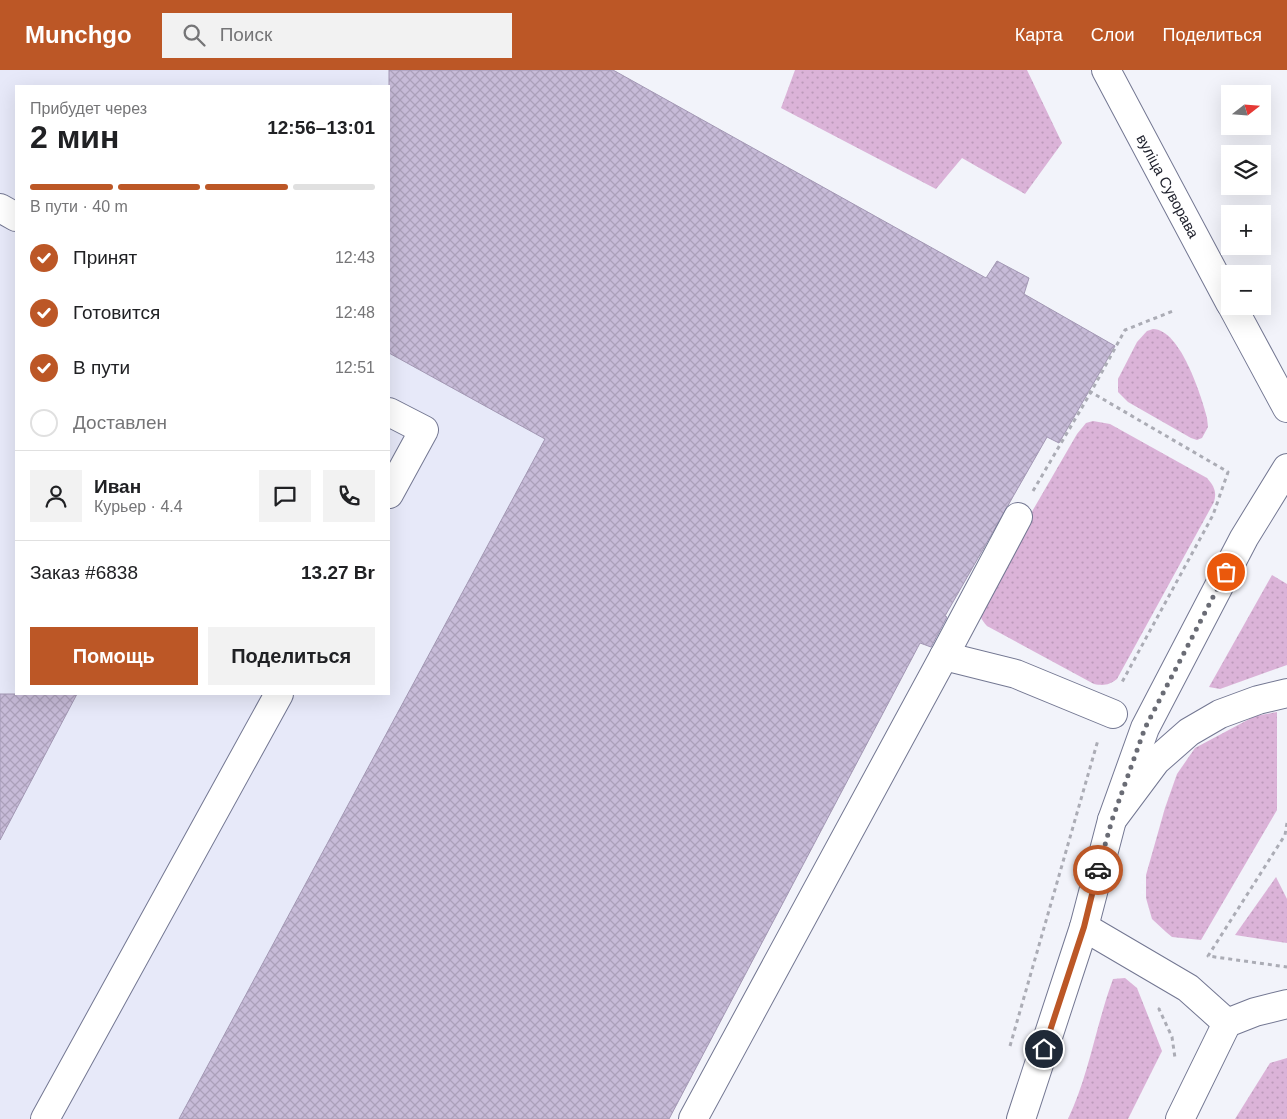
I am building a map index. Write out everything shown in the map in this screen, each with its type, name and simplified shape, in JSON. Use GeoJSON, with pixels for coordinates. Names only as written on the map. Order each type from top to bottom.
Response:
{"type":"FeatureCollection","features":[{"type":"Feature","properties":{"kind":"street","name":"вуліца Суворава"},"geometry":{"type":"LineString","coordinates":[[1106,70],[1221,286]]}},
{"type":"Feature","properties":{"kind":"street"},"geometry":{"type":"LineString","coordinates":[[0,208],[15,216]]}},
{"type":"Feature","properties":{"kind":"street"},"geometry":{"type":"LineString","coordinates":[[1237,315],[1287,408]]}},
{"type":"Feature","properties":{"kind":"street"},"geometry":{"type":"LineString","coordinates":[[390,413],[424,430],[390,492]]}},
{"type":"Feature","properties":{"kind":"street"},"geometry":{"type":"LineString","coordinates":[[1020,1119],[1084,927],[1112,820],[1145,728],[1244,538],[1287,468]]}},
{"type":"Feature","properties":{"kind":"street"},"geometry":{"type":"LineString","coordinates":[[693,1119],[1018,517]]}},
{"type":"Feature","properties":{"kind":"street"},"geometry":{"type":"LineString","coordinates":[[944,656],[1016,674],[1113,714]]}},
{"type":"Feature","properties":{"kind":"street"},"geometry":{"type":"LineString","coordinates":[[1112,820],[1156,761],[1189,732],[1220,714],[1258,700],[1287,693]]}},
{"type":"Feature","properties":{"kind":"street"},"geometry":{"type":"LineString","coordinates":[[45,1119],[278,695]]}},
{"type":"Feature","properties":{"kind":"street"},"geometry":{"type":"LineString","coordinates":[[1084,927],[1188,988],[1227,1023]]}},
{"type":"Feature","properties":{"kind":"street"},"geometry":{"type":"LineString","coordinates":[[1180,1119],[1227,1023],[1255,1012],[1287,1004]]}},
{"type":"Feature","properties":{"kind":"path"},"geometry":{"type":"LineString","coordinates":[[1018,517],[1125,330],[1173,311]]}},
{"type":"Feature","properties":{"kind":"path"},"geometry":{"type":"LineString","coordinates":[[1090,392],[1228,472]]}},
{"type":"Feature","properties":{"kind":"path"},"geometry":{"type":"LineString","coordinates":[[1287,823],[1286,837],[1208,956],[1287,966]]}},
{"type":"Feature","properties":{"kind":"path"},"geometry":{"type":"LineString","coordinates":[[1159,1009],[1172,1037],[1176,1061]]}},
{"type":"Feature","properties":{"kind":"shaded area"},"geometry":{"type":"Polygon","coordinates":[[[0,70],[613,70],[986,278],[997,261],[1029,278],[1024,294],[1115,346],[1059,443],[1047,437],[945,616],[954,621],[940,651],[920,643],[669,1119],[0,1119],[0,70]]]}},
{"type":"Feature","properties":{"kind":"shaded area"},"geometry":{"type":"Polygon","coordinates":[[[795,70],[1027,70],[1062,143],[1025,194],[962,158],[936,189],[781,108],[795,70]]]}},
{"type":"Feature","properties":{"kind":"shaded area"},"geometry":{"type":"Polygon","coordinates":[[[1153,329],[1163,332],[1172,340],[1188,365],[1200,394],[1207,418],[1208,427],[1202,438],[1197,440],[1191,438],[1128,402],[1118,392],[1118,379],[1137,342],[1147,331],[1153,329]]]}},
{"type":"Feature","properties":{"kind":"shaded area"},"geometry":{"type":"Polygon","coordinates":[[[1093,421],[1110,424],[1207,478],[1215,492],[1214,502],[1117,679],[1104,685],[1094,684],[987,626],[979,613],[979,603],[1077,434],[1086,423],[1093,421]]]}},
{"type":"Feature","properties":{"kind":"shaded area"},"geometry":{"type":"Polygon","coordinates":[[[1272,575],[1287,584],[1287,665],[1220,689],[1209,687],[1272,575]]]}},
{"type":"Feature","properties":{"kind":"shaded area"},"geometry":{"type":"Polygon","coordinates":[[[1277,712],[1277,810],[1201,940],[1172,937],[1152,919],[1146,898],[1146,875],[1177,774],[1195,748],[1255,716],[1277,712]]]}},
{"type":"Feature","properties":{"kind":"shaded area"},"geometry":{"type":"Polygon","coordinates":[[[1276,877],[1287,899],[1287,943],[1235,935],[1276,877]]]}},
{"type":"Feature","properties":{"kind":"shaded area"},"geometry":{"type":"Polygon","coordinates":[[[1125,978],[1137,988],[1162,1051],[1128,1119],[1068,1119],[1082,1085],[1113,979],[1125,978]]]}},
{"type":"Feature","properties":{"kind":"shaded area"},"geometry":{"type":"Polygon","coordinates":[[[1287,1058],[1287,1119],[1235,1119],[1270,1063],[1287,1058]]]}},
{"type":"Feature","properties":{"kind":"building"},"geometry":{"type":"Polygon","coordinates":[[[389,70],[613,70],[986,278],[997,261],[1029,278],[1024,294],[1115,346],[1059,443],[1047,437],[945,616],[947,617],[931,647],[920,643],[669,1119],[179,1119],[545,439],[390,354],[389,70]]]}},
{"type":"Feature","properties":{"kind":"building"},"geometry":{"type":"Polygon","coordinates":[[[0,694],[76,695],[0,840],[0,694]]]}},
{"type":"Feature","properties":{"kind":"way so far"},"geometry":{"type":"LineString","coordinates":[[1098,870],[1112,820],[1145,728],[1226,572]]}},
{"type":"Feature","properties":{"kind":"route"},"geometry":{"type":"LineString","coordinates":[[1044,1049],[1084,927],[1098,870]]}}]}
